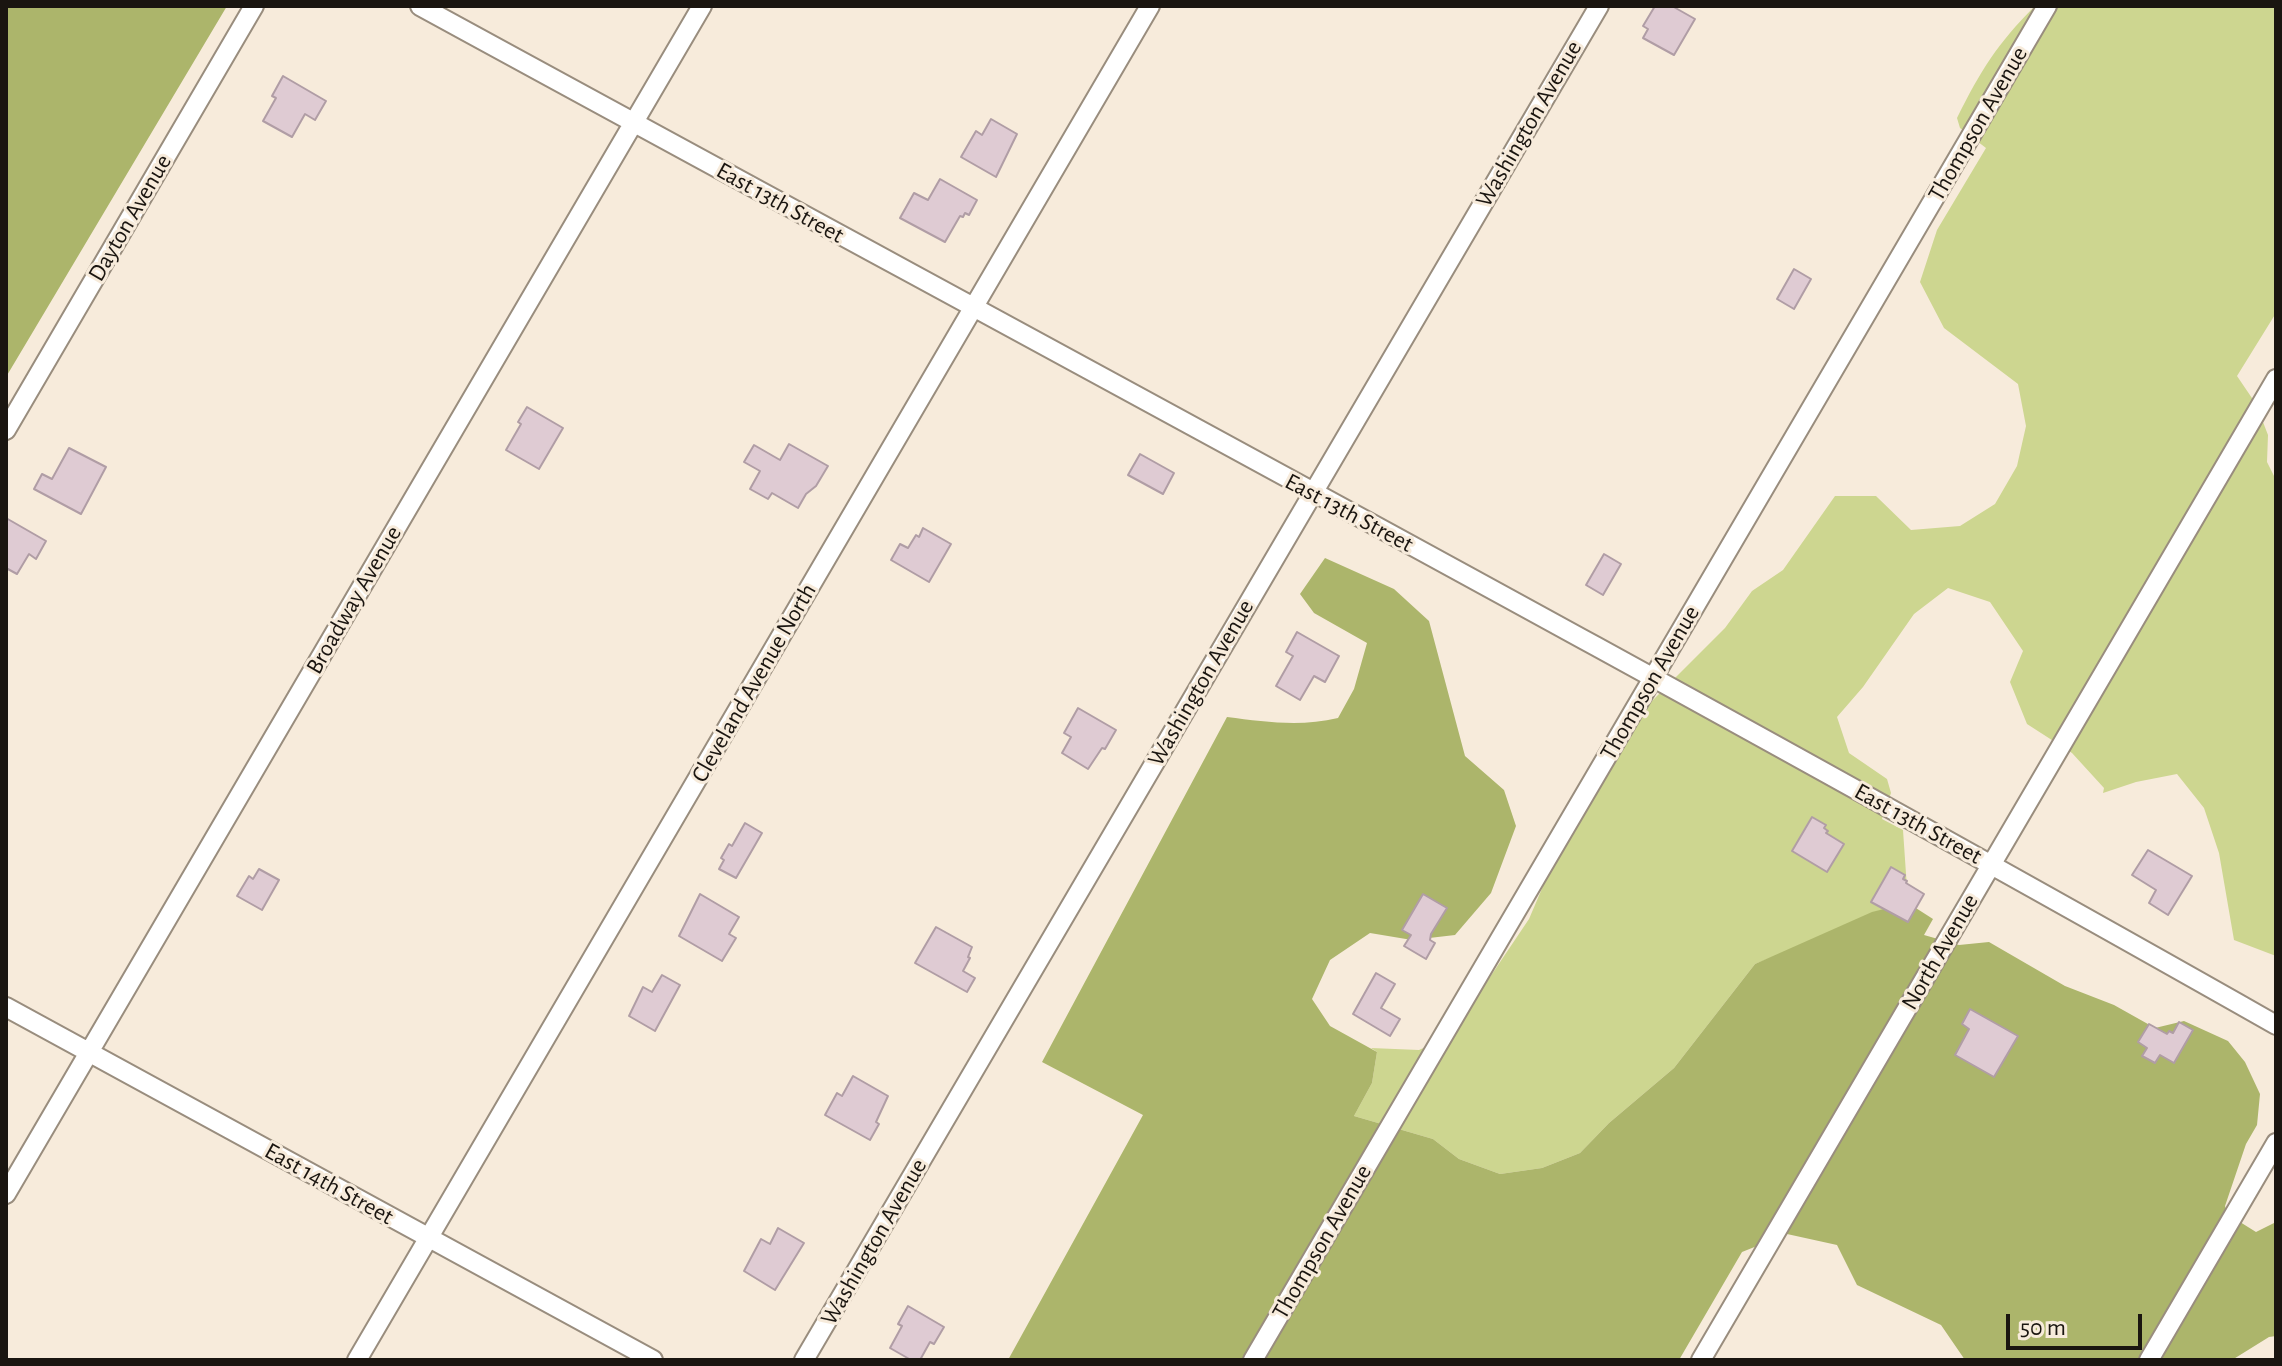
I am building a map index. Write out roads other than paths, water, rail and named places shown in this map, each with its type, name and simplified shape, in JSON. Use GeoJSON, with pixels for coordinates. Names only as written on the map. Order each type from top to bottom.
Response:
{"type":"FeatureCollection","features":[{"type":"Feature","properties":{"kind":"street","name":"Dayton Avenue"},"geometry":{"type":"LineString","coordinates":[[6,430],[254,6]]}},
{"type":"Feature","properties":{"kind":"street","name":"East 13th Street"},"geometry":{"type":"LineString","coordinates":[[420,6],[1992,864],[2276,1025]]}},
{"type":"Feature","properties":{"kind":"street","name":"Broadway Avenue"},"geometry":{"type":"LineString","coordinates":[[6,1194],[702,6]]}},
{"type":"Feature","properties":{"kind":"street","name":"Cleveland Avenue North"},"geometry":{"type":"LineString","coordinates":[[357,1360],[1150,6]]}},
{"type":"Feature","properties":{"kind":"street","name":"Washington Avenue"},"geometry":{"type":"LineString","coordinates":[[804,1360],[1599,6]]}},
{"type":"Feature","properties":{"kind":"street","name":"Thompson Avenue"},"geometry":{"type":"LineString","coordinates":[[1253,1360],[2047,6]]}},
{"type":"Feature","properties":{"kind":"street","name":"North Avenue"},"geometry":{"type":"LineString","coordinates":[[1701,1360],[2276,379]]}},
{"type":"Feature","properties":{"kind":"street","name":"East 14th Street"},"geometry":{"type":"LineString","coordinates":[[6,1007],[653,1360]]}},
{"type":"Feature","properties":{"kind":"street"},"geometry":{"type":"LineString","coordinates":[[2149,1360],[2276,1143]]}}]}
